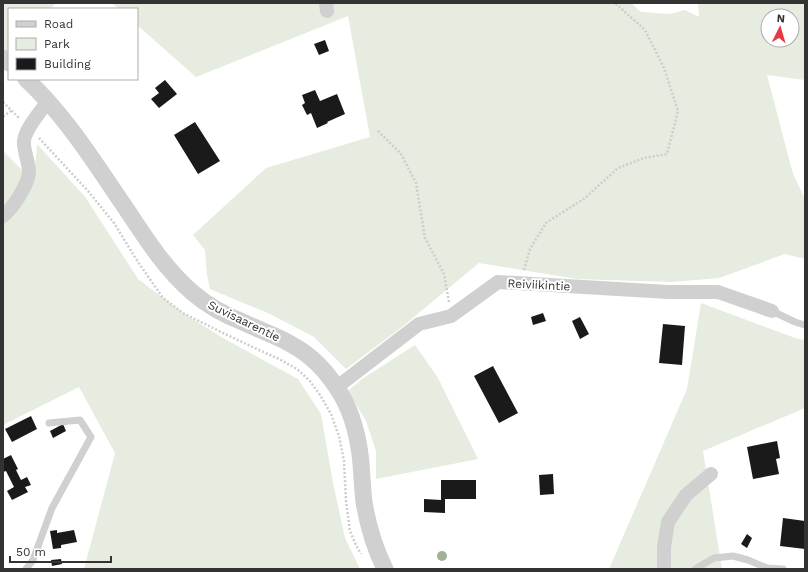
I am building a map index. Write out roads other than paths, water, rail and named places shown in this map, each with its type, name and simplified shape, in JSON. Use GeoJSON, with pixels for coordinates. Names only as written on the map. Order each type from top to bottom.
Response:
{"type":"FeatureCollection","features":[{"type":"Feature","properties":{"kind":"street","name":"Suvisaarentie"},"geometry":{"type":"LineString","coordinates":[[27,80],[60,115],[86,149],[148,242],[187,288],[203,301],[230,316],[294,345],[325,371],[337,387],[355,430],[360,452],[367,519],[381,567]]}},
{"type":"Feature","properties":{"kind":"street"},"geometry":{"type":"LineString","coordinates":[[3,216],[8,212],[24,189],[29,172],[24,140],[29,127],[48,101]]}},
{"type":"Feature","properties":{"kind":"street","name":"Reiviikintie"},"geometry":{"type":"LineString","coordinates":[[337,387],[419,324],[452,316],[498,282],[668,292],[718,292],[772,311]]}},
{"type":"Feature","properties":{"kind":"street"},"geometry":{"type":"LineString","coordinates":[[664,569],[664,547],[668,522],[686,495],[711,474]]}},
{"type":"Feature","properties":{"kind":"lane"},"geometry":{"type":"LineString","coordinates":[[772,311],[805,325]]}},
{"type":"Feature","properties":{"kind":"lane"},"geometry":{"type":"LineString","coordinates":[[26,569],[33,560],[52,508],[91,437],[80,420],[49,423]]}},
{"type":"Feature","properties":{"kind":"lane"},"geometry":{"type":"LineString","coordinates":[[695,569],[714,558],[733,556],[748,560],[767,568],[783,569]]}}]}
